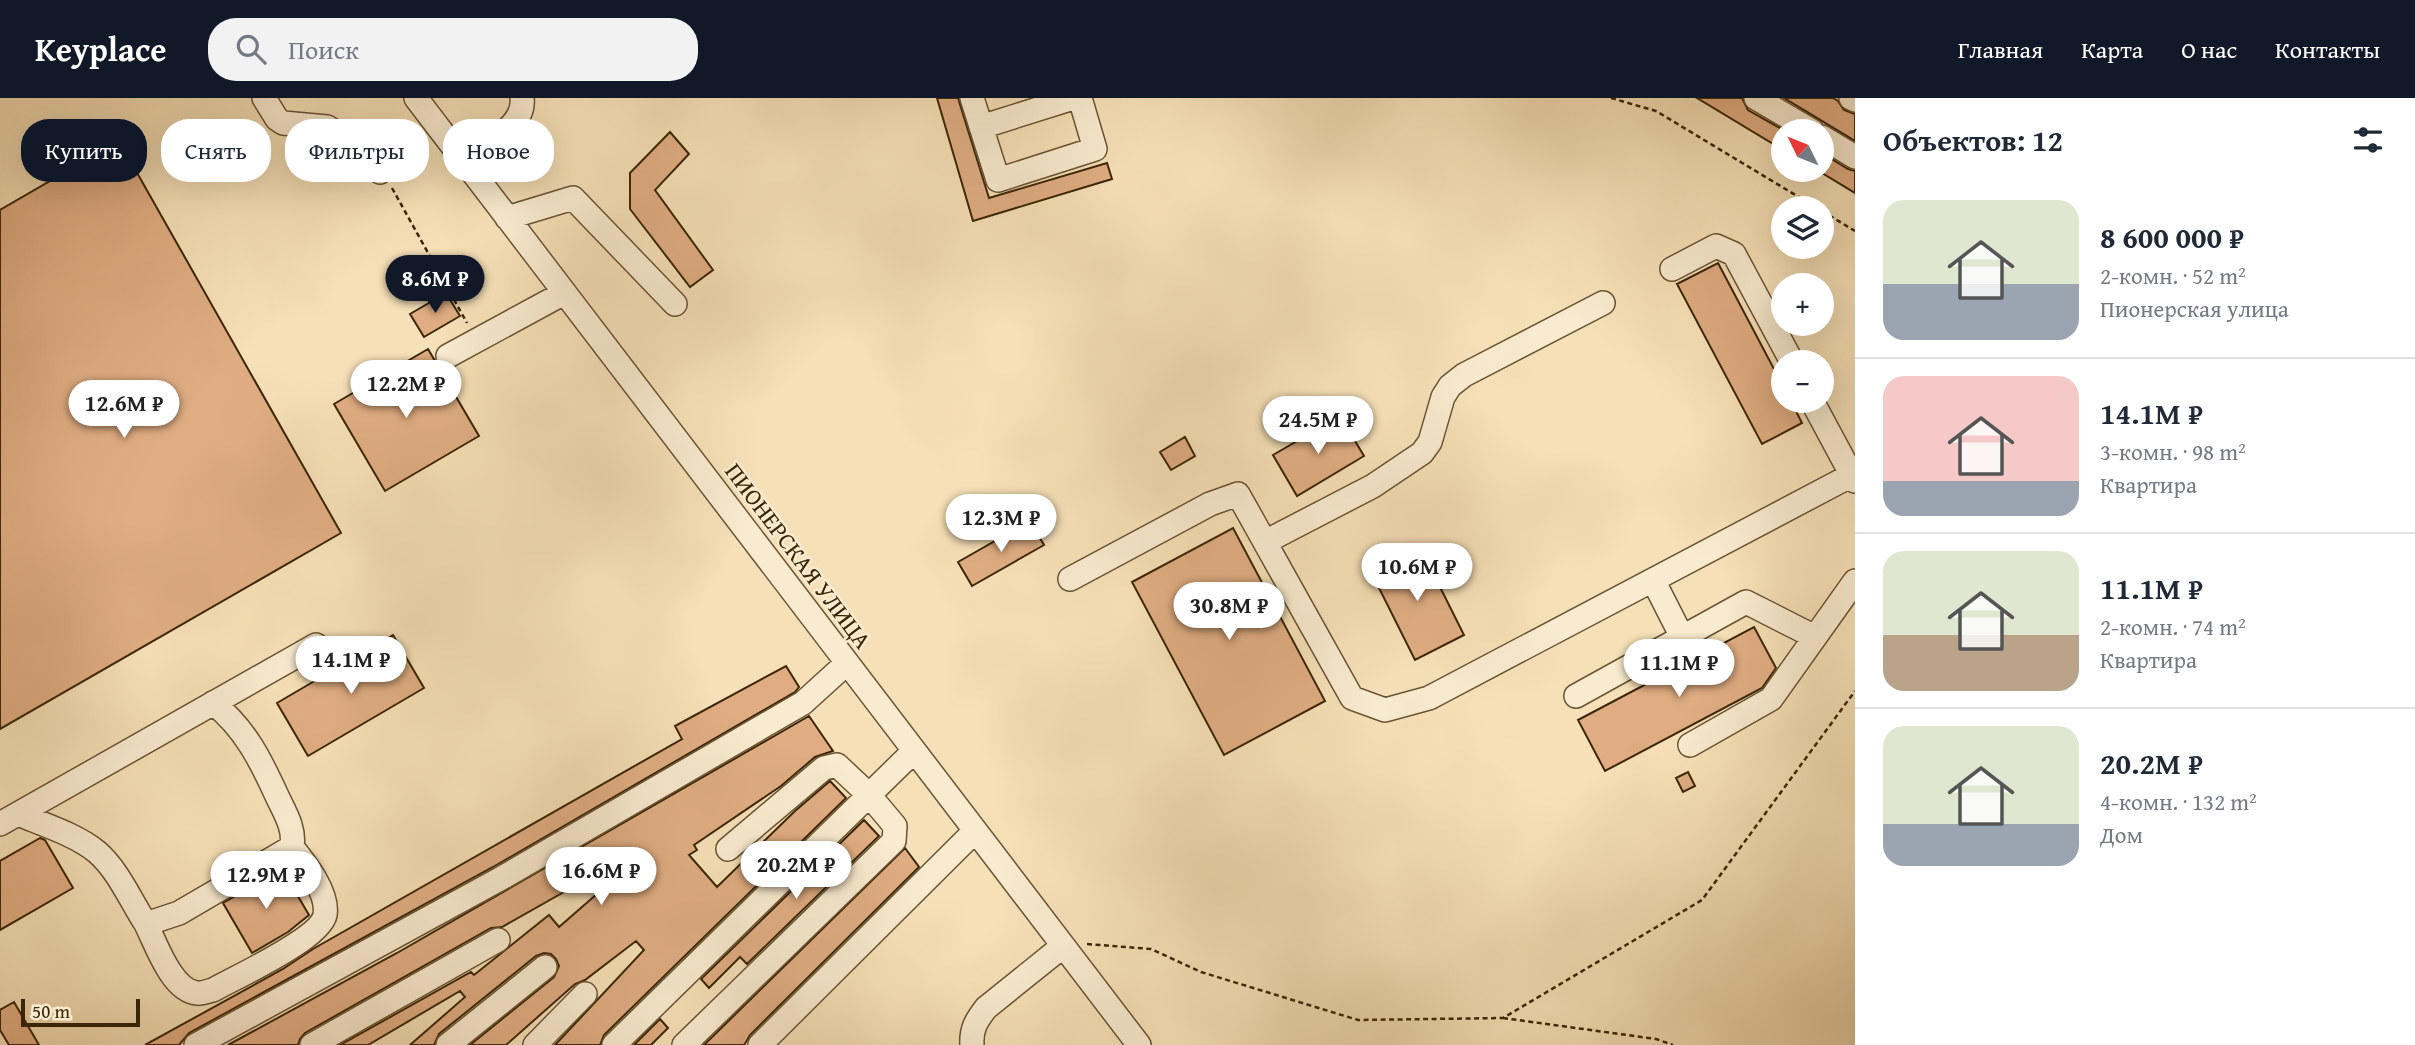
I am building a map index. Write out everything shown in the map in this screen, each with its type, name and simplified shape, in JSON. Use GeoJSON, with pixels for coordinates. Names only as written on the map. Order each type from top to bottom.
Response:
{"type":"FeatureCollection","features":[{"type":"Feature","properties":{"kind":"street"},"geometry":{"type":"LineString","coordinates":[[264,98],[277,119],[285,123]]}},
{"type":"Feature","properties":{"kind":"street","name":"ПИОНЕРСКАЯ УЛИЦА"},"geometry":{"type":"LineString","coordinates":[[416,98],[443,134]]}},
{"type":"Feature","properties":{"kind":"street"},"geometry":{"type":"LineString","coordinates":[[517,119],[523,107],[522,98]]}},
{"type":"Feature","properties":{"kind":"street"},"geometry":{"type":"LineString","coordinates":[[972,98],[998,180],[1095,149],[1080,98]]}},
{"type":"Feature","properties":{"kind":"street"},"geometry":{"type":"LineString","coordinates":[[981,127],[1073,98]]}},
{"type":"Feature","properties":{"kind":"street"},"geometry":{"type":"LineString","coordinates":[[1756,98],[1792,119]]}},
{"type":"Feature","properties":{"kind":"street"},"geometry":{"type":"LineString","coordinates":[[1834,144],[1855,157]]}},
{"type":"Feature","properties":{"kind":"street","name":"ПИОНЕРСКАЯ УЛИЦА"},"geometry":{"type":"LineString","coordinates":[[480,182],[1139,1045]]}},
{"type":"Feature","properties":{"kind":"street"},"geometry":{"type":"LineString","coordinates":[[507,218],[573,198],[675,304]]}},
{"type":"Feature","properties":{"kind":"street"},"geometry":{"type":"LineString","coordinates":[[1672,269],[1716,246],[1734,254],[1785,350]]}},
{"type":"Feature","properties":{"kind":"street"},"geometry":{"type":"LineString","coordinates":[[448,356],[564,293]]}},
{"type":"Feature","properties":{"kind":"street"},"geometry":{"type":"LineString","coordinates":[[1265,542],[1373,485],[1422,453],[1430,442],[1443,397],[1450,386],[1464,375],[1603,303]]}},
{"type":"Feature","properties":{"kind":"street"},"geometry":{"type":"LineString","coordinates":[[1070,579],[1210,504],[1238,494],[1352,698],[1385,710],[1429,698],[1853,478],[1818,413]]}},
{"type":"Feature","properties":{"kind":"street"},"geometry":{"type":"LineString","coordinates":[[1653,580],[1682,637]]}},
{"type":"Feature","properties":{"kind":"street"},"geometry":{"type":"LineString","coordinates":[[1690,745],[1771,699],[1855,581]]}},
{"type":"Feature","properties":{"kind":"street"},"geometry":{"type":"LineString","coordinates":[[1576,696],[1746,602],[1815,637]]}},
{"type":"Feature","properties":{"kind":"street"},"geometry":{"type":"LineString","coordinates":[[9,819],[316,645]]}},
{"type":"Feature","properties":{"kind":"street"},"geometry":{"type":"LineString","coordinates":[[196,1045],[500,879],[803,703],[847,663]]}},
{"type":"Feature","properties":{"kind":"street"},"geometry":{"type":"LineString","coordinates":[[9,819],[82,843],[96,851],[109,865],[146,924],[172,975],[184,989],[198,993],[213,990],[301,942],[318,928],[325,915],[319,886],[292,847],[294,835],[290,823],[258,755],[227,714],[213,703]]}},
{"type":"Feature","properties":{"kind":"street"},"geometry":{"type":"LineString","coordinates":[[614,1045],[914,751]]}},
{"type":"Feature","properties":{"kind":"street"},"geometry":{"type":"LineString","coordinates":[[684,1045],[894,841],[895,826],[869,795],[837,765],[824,768],[727,849]]}},
{"type":"Feature","properties":{"kind":"street"},"geometry":{"type":"LineString","coordinates":[[760,1045],[975,831]]}},
{"type":"Feature","properties":{"kind":"street"},"geometry":{"type":"LineString","coordinates":[[146,924],[179,913],[292,847]]}},
{"type":"Feature","properties":{"kind":"street"},"geometry":{"type":"LineString","coordinates":[[312,1045],[498,940]]}},
{"type":"Feature","properties":{"kind":"street"},"geometry":{"type":"LineString","coordinates":[[972,1045],[971,1033],[976,1020],[986,1008],[1063,946]]}},
{"type":"Feature","properties":{"kind":"street"},"geometry":{"type":"LineString","coordinates":[[448,1045],[545,967]]}},
{"type":"Feature","properties":{"kind":"street"},"geometry":{"type":"LineString","coordinates":[[534,1045],[585,994]]}},
{"type":"Feature","properties":{"kind":"path"},"geometry":{"type":"LineString","coordinates":[[1611,98],[1656,111],[1797,196]]}},
{"type":"Feature","properties":{"kind":"path"},"geometry":{"type":"LineString","coordinates":[[388,182],[476,341]]}},
{"type":"Feature","properties":{"kind":"path"},"geometry":{"type":"LineString","coordinates":[[1834,218],[1855,231]]}},
{"type":"Feature","properties":{"kind":"path"},"geometry":{"type":"LineString","coordinates":[[1503,1018],[1702,900],[1855,691]]}},
{"type":"Feature","properties":{"kind":"path"},"geometry":{"type":"LineString","coordinates":[[1063,946],[1098,943],[1151,949],[1201,972],[1357,1020],[1503,1018],[1656,1039],[1674,1045]]}},
{"type":"Feature","properties":{"kind":"building"},"geometry":{"type":"Polygon","coordinates":[[[937,98],[958,98],[989,198],[1107,163],[1112,179],[973,221],[937,98]]]}},
{"type":"Feature","properties":{"kind":"building"},"geometry":{"type":"Polygon","coordinates":[[[1697,98],[1742,98],[1748,110],[1771,123],[1771,143],[1697,98]]]}},
{"type":"Feature","properties":{"kind":"building"},"geometry":{"type":"Polygon","coordinates":[[[1784,98],[1833,98],[1838,101],[1844,110],[1855,114],[1855,141],[1834,128],[1834,119],[1819,119],[1784,98]]]}},
{"type":"Feature","properties":{"kind":"building"},"geometry":{"type":"Polygon","coordinates":[[[670,132],[689,154],[655,190],[713,270],[690,287],[630,209],[630,173],[670,132]]]}},
{"type":"Feature","properties":{"kind":"building"},"geometry":{"type":"Polygon","coordinates":[[[1834,160],[1855,171],[1855,193],[1834,180],[1834,160]]]}},
{"type":"Feature","properties":{"kind":"building"},"geometry":{"type":"Polygon","coordinates":[[[48,182],[142,182],[341,533],[0,729],[0,210],[48,182]]]}},
{"type":"Feature","properties":{"kind":"building"},"geometry":{"type":"Polygon","coordinates":[[[1718,263],[1771,363],[1771,413],[1797,413],[1802,423],[1762,444],[1677,284],[1718,263]]]}},
{"type":"Feature","properties":{"kind":"building"},"geometry":{"type":"Polygon","coordinates":[[[446,293],[460,316],[424,337],[410,314],[446,293]]]}},
{"type":"Feature","properties":{"kind":"building"},"geometry":{"type":"Polygon","coordinates":[[[428,349],[479,436],[385,491],[334,404],[428,349]]]}},
{"type":"Feature","properties":{"kind":"building"},"geometry":{"type":"Polygon","coordinates":[[[1340,416],[1364,456],[1297,496],[1273,455],[1340,416]]]}},
{"type":"Feature","properties":{"kind":"building"},"geometry":{"type":"Polygon","coordinates":[[[1185,437],[1195,456],[1171,470],[1160,452],[1185,437]]]}},
{"type":"Feature","properties":{"kind":"building"},"geometry":{"type":"Polygon","coordinates":[[[1030,521],[1044,545],[972,586],[958,562],[1030,521]]]}},
{"type":"Feature","properties":{"kind":"building"},"geometry":{"type":"Polygon","coordinates":[[[1233,528],[1325,701],[1224,755],[1132,582],[1233,528]]]}},
{"type":"Feature","properties":{"kind":"building"},"geometry":{"type":"Polygon","coordinates":[[[1419,545],[1464,635],[1415,660],[1370,570],[1419,545]]]}},
{"type":"Feature","properties":{"kind":"building"},"geometry":{"type":"Polygon","coordinates":[[[1754,627],[1776,668],[1762,688],[1605,771],[1578,720],[1754,627]]]}},
{"type":"Feature","properties":{"kind":"building"},"geometry":{"type":"Polygon","coordinates":[[[393,635],[424,688],[308,756],[277,703],[393,635]]]}},
{"type":"Feature","properties":{"kind":"building"},"geometry":{"type":"Polygon","coordinates":[[[786,666],[799,687],[795,692],[493,867],[189,1033],[179,1045],[145,1045],[283,969],[313,949],[682,739],[675,726],[786,666]]]}},
{"type":"Feature","properties":{"kind":"building"},"geometry":{"type":"Polygon","coordinates":[[[809,716],[833,751],[815,757],[781,786],[694,845],[697,850],[689,855],[717,887],[830,781],[846,798],[604,1035],[600,1045],[555,1045],[644,950],[636,941],[585,980],[575,984],[506,1045],[470,1045],[554,977],[559,966],[551,954],[536,956],[439,1034],[434,1045],[410,1045],[465,997],[460,991],[368,1045],[340,1045],[471,972],[474,975],[549,915],[559,927],[637,859],[633,853],[502,927],[491,928],[305,1033],[298,1045],[228,1045],[397,953],[809,716]]]}},
{"type":"Feature","properties":{"kind":"building"},"geometry":{"type":"Polygon","coordinates":[[[1688,772],[1695,786],[1683,792],[1676,778],[1688,772]]]}},
{"type":"Feature","properties":{"kind":"building"},"geometry":{"type":"Polygon","coordinates":[[[864,820],[879,836],[747,964],[740,957],[709,988],[701,979],[864,820]]]}},
{"type":"Feature","properties":{"kind":"building"},"geometry":{"type":"Polygon","coordinates":[[[40,838],[45,840],[73,888],[0,930],[0,861],[40,838]]]}},
{"type":"Feature","properties":{"kind":"building"},"geometry":{"type":"Polygon","coordinates":[[[905,848],[919,867],[750,1035],[744,1045],[704,1045],[905,848]]]}},
{"type":"Feature","properties":{"kind":"building"},"geometry":{"type":"Polygon","coordinates":[[[282,869],[309,915],[288,932],[252,953],[223,903],[282,869]]]}},
{"type":"Feature","properties":{"kind":"building"},"geometry":{"type":"Polygon","coordinates":[[[14,1002],[39,1045],[9,1045],[0,1030],[0,1010],[14,1002]]]}},
{"type":"Feature","properties":{"kind":"building"},"geometry":{"type":"Polygon","coordinates":[[[660,1019],[668,1028],[651,1045],[634,1045],[660,1019]]]}}]}
